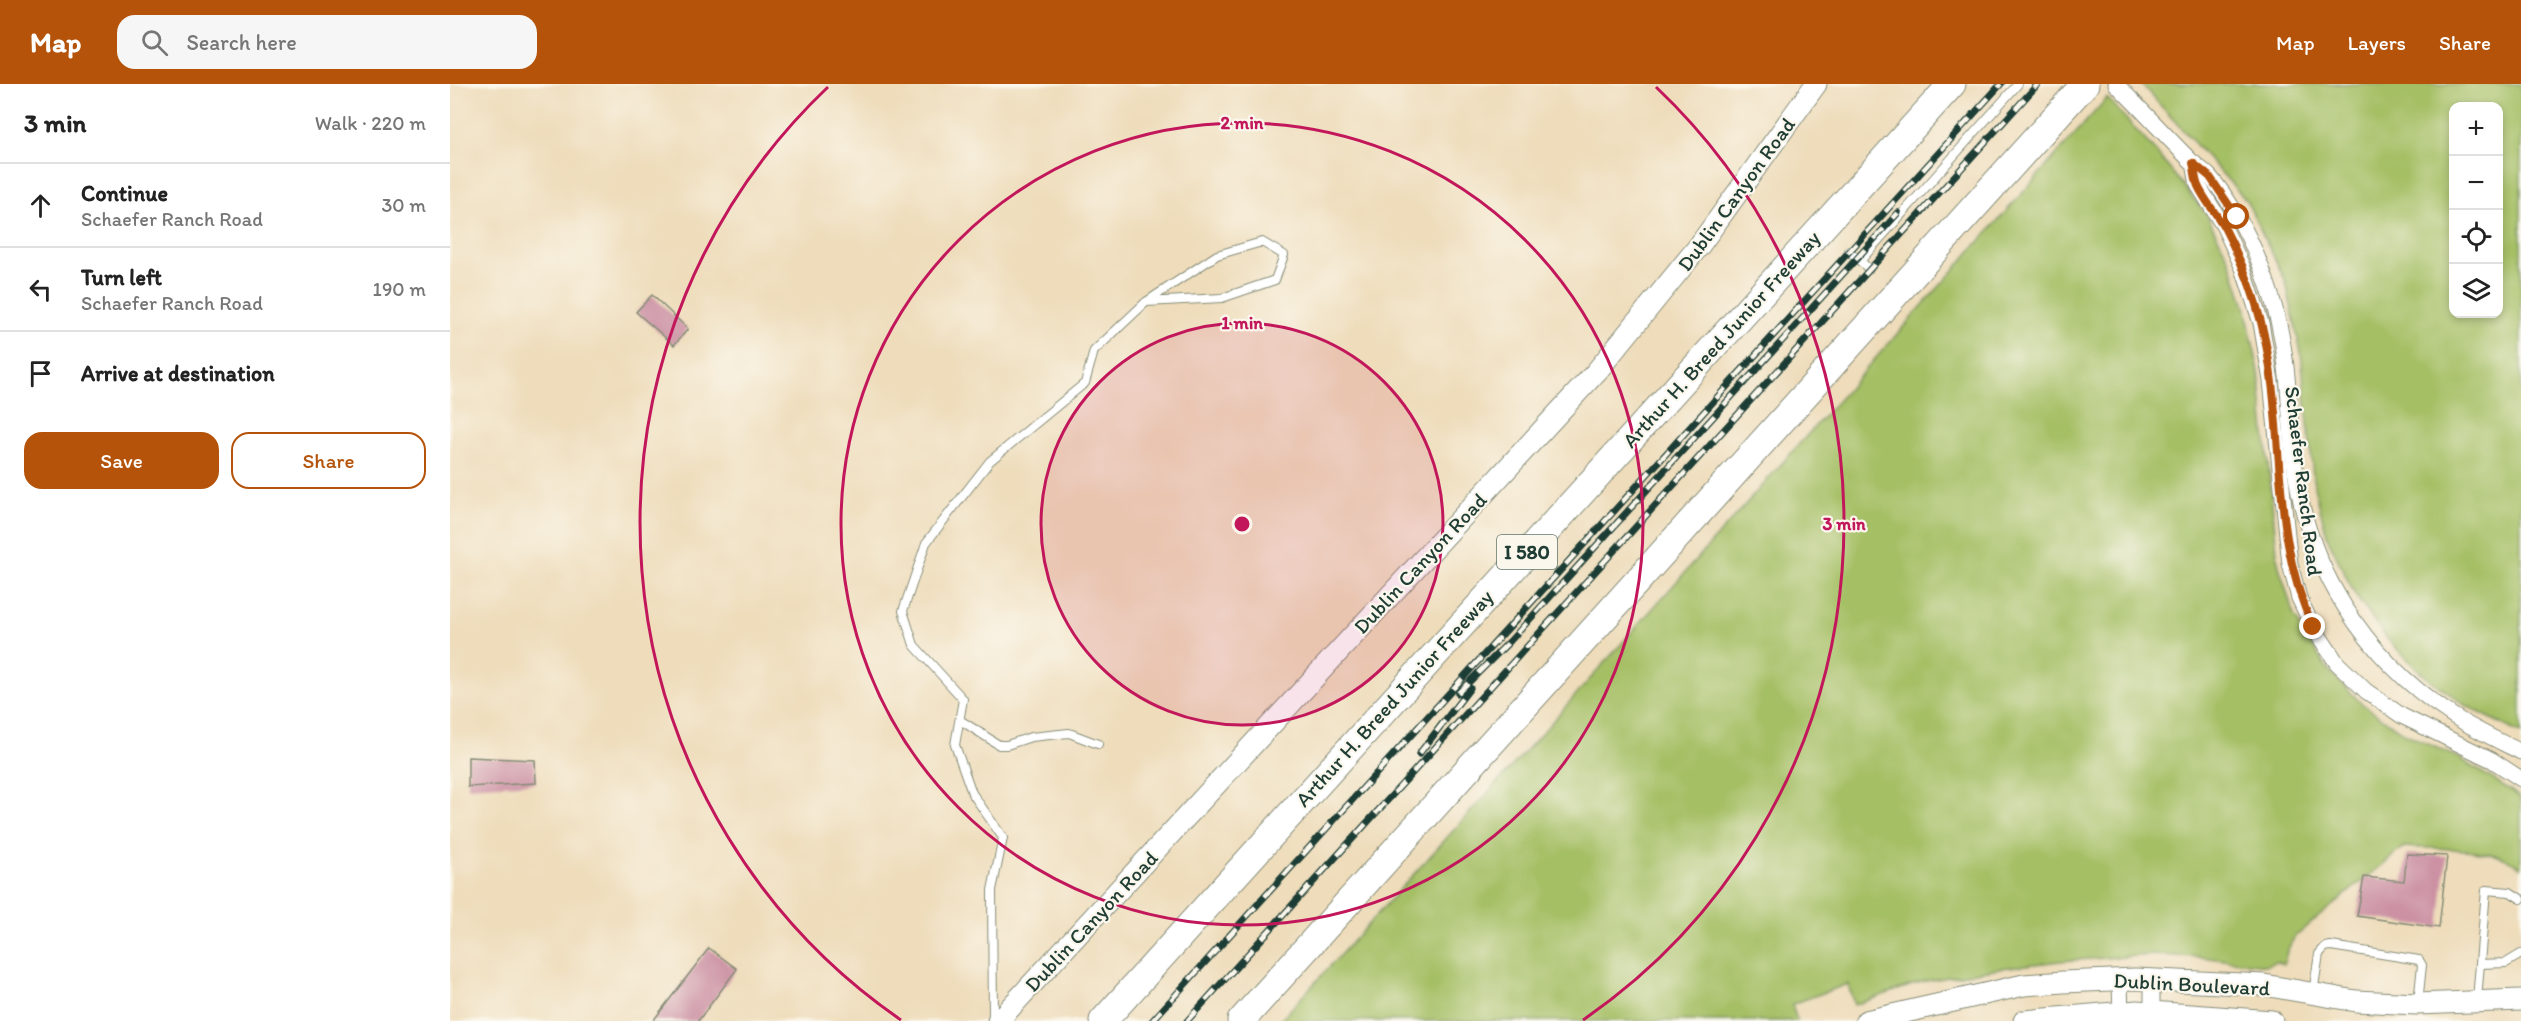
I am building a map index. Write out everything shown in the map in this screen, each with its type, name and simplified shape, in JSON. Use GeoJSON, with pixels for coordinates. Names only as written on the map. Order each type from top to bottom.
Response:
{"type":"FeatureCollection","features":[{"type":"Feature","properties":{"kind":"highway","name":"Arthur H. Breed Junior Freeway"},"geometry":{"type":"LineString","coordinates":[[1103,1021],[1952,84]]}},
{"type":"Feature","properties":{"kind":"highway"},"geometry":{"type":"LineString","coordinates":[[1241,1021],[2076,94]]}},
{"type":"Feature","properties":{"kind":"main road","name":"Dublin Canyon Road"},"geometry":{"type":"LineString","coordinates":[[998,1021],[1597,371],[1699,246],[1816,84]]}},
{"type":"Feature","properties":{"kind":"main road","name":"Dublin Boulevard"},"geometry":{"type":"LineString","coordinates":[[1866,1021],[1895,1017],[2024,985],[2120,980],[2264,985],[2356,1001],[2417,1004],[2521,1000]]}},
{"type":"Feature","properties":{"kind":"main road","name":"Dublin Boulevard"},"geometry":{"type":"LineString","coordinates":[[2024,1021],[2121,1016],[2272,1021]]}},
{"type":"Feature","properties":{"kind":"street","name":"Schaefer Ranch Road"},"geometry":{"type":"LineString","coordinates":[[2116,84],[2193,163],[2210,177],[2237,217],[2258,256],[2276,309],[2285,357],[2300,500],[2313,544],[2346,611],[2375,649],[2414,687],[2450,714],[2521,752]]}},
{"type":"Feature","properties":{"kind":"street","name":"Schaefer Ranch Road"},"geometry":{"type":"LineString","coordinates":[[2193,163],[2198,185],[2224,227],[2243,268],[2261,323],[2271,381],[2290,564],[2300,598],[2313,627],[2337,663],[2366,691],[2402,716],[2492,760],[2521,779]]}},
{"type":"Feature","properties":{"kind":"street"},"geometry":{"type":"LineString","coordinates":[[2120,980],[2121,1016]]}},
{"type":"Feature","properties":{"kind":"street"},"geometry":{"type":"LineString","coordinates":[[2152,980],[2152,1016]]}},
{"type":"Feature","properties":{"kind":"lane"},"geometry":{"type":"LineString","coordinates":[[1860,261],[2018,84]]}},
{"type":"Feature","properties":{"kind":"lane"},"geometry":{"type":"LineString","coordinates":[[993,1021],[992,890],[1003,838],[972,793],[955,745],[963,699],[914,645],[903,611],[926,543],[990,461],[1085,383],[1094,351],[1146,302],[1217,255],[1262,243],[1284,255],[1275,280],[1222,298],[1146,302]]}},
{"type":"Feature","properties":{"kind":"lane"},"geometry":{"type":"LineString","coordinates":[[1849,250],[1869,269]]}},
{"type":"Feature","properties":{"kind":"lane"},"geometry":{"type":"LineString","coordinates":[[960,720],[999,745],[1007,745],[1031,737],[1069,733],[1098,744]]}},
{"type":"Feature","properties":{"kind":"lane"},"geometry":{"type":"LineString","coordinates":[[2477,1002],[2486,890],[2510,892],[2521,899]]}},
{"type":"Feature","properties":{"kind":"lane"},"geometry":{"type":"LineString","coordinates":[[2313,995],[2319,954],[2325,947],[2331,946],[2419,960],[2422,965],[2417,1004]]}},
{"type":"Feature","properties":{"kind":"lane"},"geometry":{"type":"LineString","coordinates":[[2480,964],[2506,963],[2521,954]]}},
{"type":"Feature","properties":{"kind":"green space"},"geometry":{"type":"Polygon","coordinates":[[[2141,84],[2521,84],[2521,734],[2465,705],[2426,677],[2388,640],[2355,595],[2328,539],[2314,486],[2301,353],[2286,282],[2246,200],[2141,84]]]}},
{"type":"Feature","properties":{"kind":"green space"},"geometry":{"type":"Polygon","coordinates":[[[2107,98],[2155,151],[2207,215],[2230,261],[2245,306],[2259,372],[2278,563],[2294,616],[2325,666],[2360,702],[2404,733],[2459,758],[2521,799],[2521,868],[2511,861],[2482,852],[2404,847],[2295,936],[2287,951],[2284,964],[2275,962],[2266,965],[2200,957],[2152,955],[2060,961],[1993,969],[1921,982],[1854,1005],[1848,984],[1792,1004],[1797,1021],[1280,1021],[1534,742],[2107,98]]]}},
{"type":"Feature","properties":{"kind":"building"},"geometry":{"type":"Polygon","coordinates":[[[652,295],[688,329],[674,345],[636,312],[652,295]]]}},
{"type":"Feature","properties":{"kind":"building"},"geometry":{"type":"Polygon","coordinates":[[[468,757],[535,760],[536,783],[468,787],[468,757]]]}},
{"type":"Feature","properties":{"kind":"building"},"geometry":{"type":"Polygon","coordinates":[[[2407,854],[2447,856],[2439,928],[2357,916],[2364,877],[2404,881],[2407,854]]]}},
{"type":"Feature","properties":{"kind":"building"},"geometry":{"type":"Polygon","coordinates":[[[709,948],[737,969],[698,1021],[653,1021],[709,948]]]}},
{"type":"Feature","properties":{"kind":"railway"},"geometry":{"type":"LineString","coordinates":[[1152,1021],[2001,84]]}},
{"type":"Feature","properties":{"kind":"railway"},"geometry":{"type":"LineString","coordinates":[[1187,1021],[2038,84]]}},
{"type":"Feature","properties":{"kind":"railway"},"geometry":{"type":"LineString","coordinates":[[1458,693],[1510,641],[1898,213]]}},
{"type":"Feature","properties":{"kind":"railway"},"geometry":{"type":"LineString","coordinates":[[1419,754],[1470,688]]}},
{"type":"Feature","properties":{"kind":"route"},"geometry":{"type":"LineString","coordinates":[[2237,217],[2210,177],[2193,163],[2198,185],[2224,227],[2243,268],[2261,323],[2271,381],[2290,564],[2300,598],[2313,627]]}}]}
